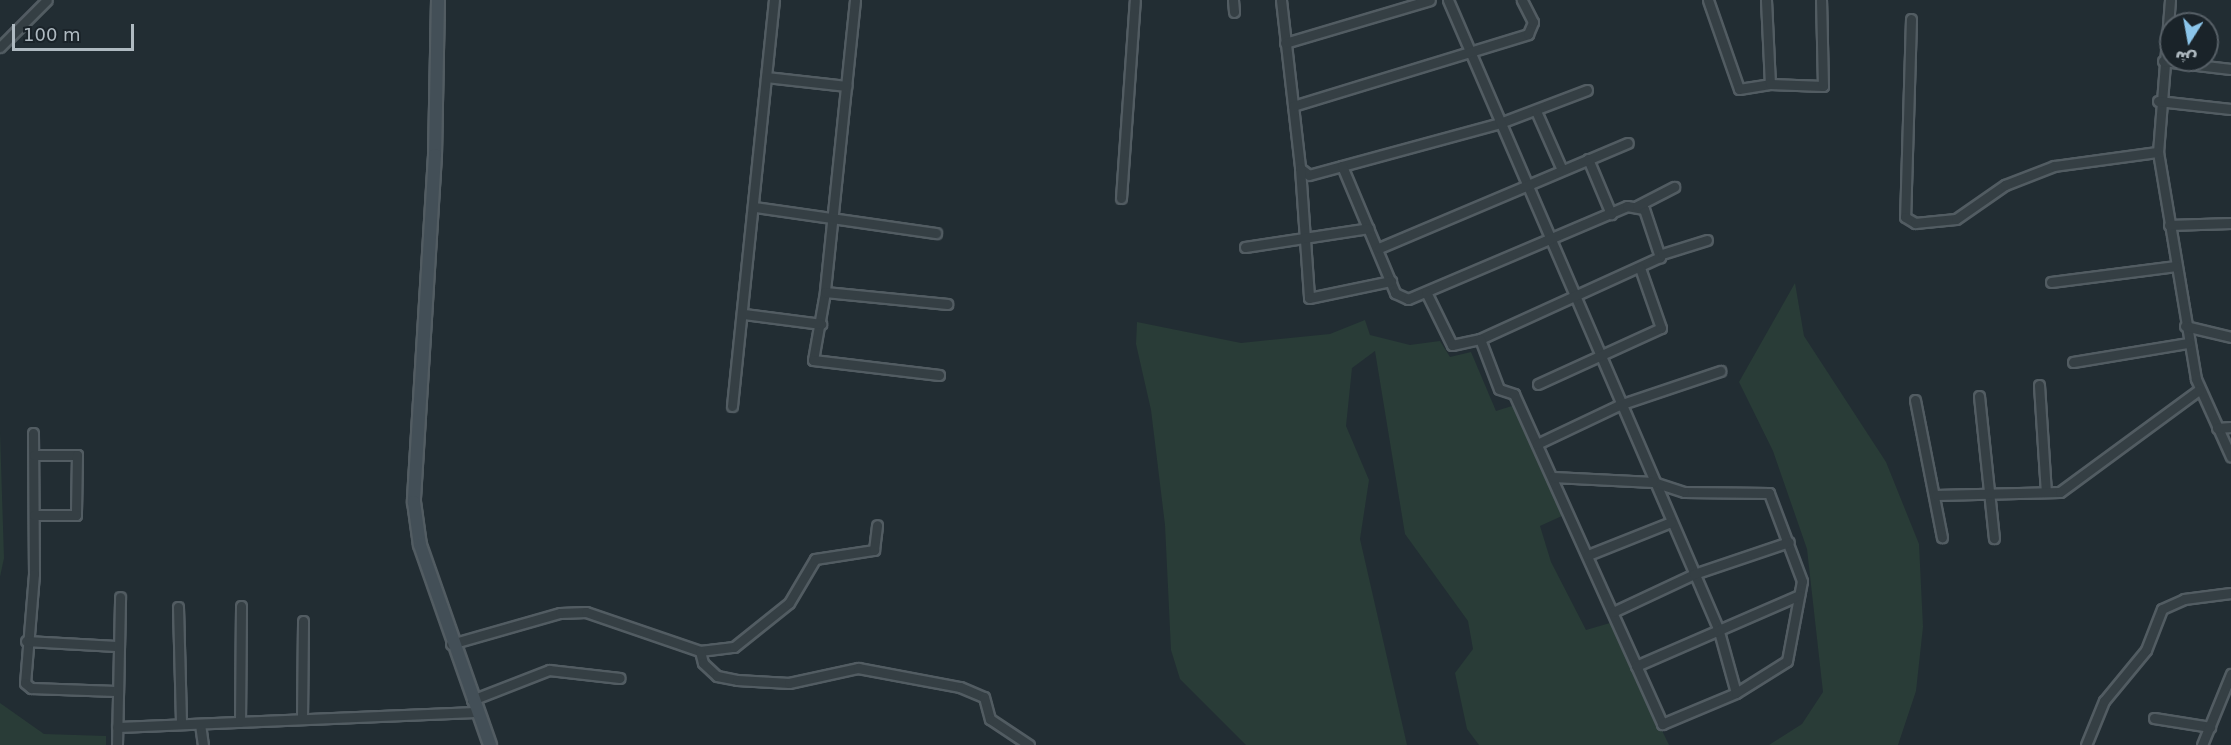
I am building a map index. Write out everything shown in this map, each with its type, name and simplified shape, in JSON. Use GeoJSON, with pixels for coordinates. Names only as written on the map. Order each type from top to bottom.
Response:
{"type":"FeatureCollection","features":[{"type":"Feature","properties":{"kind":"street"},"geometry":{"type":"LineString","coordinates":[[0,47],[47,0]]}},
{"type":"Feature","properties":{"kind":"street"},"geometry":{"type":"LineString","coordinates":[[438,0],[435,155],[414,502],[420,545],[451,644],[490,745]]}},
{"type":"Feature","properties":{"kind":"street"},"geometry":{"type":"LineString","coordinates":[[732,406],[744,314],[774,0]]}},
{"type":"Feature","properties":{"kind":"street"},"geometry":{"type":"LineString","coordinates":[[855,0],[825,292],[813,360],[939,375]]}},
{"type":"Feature","properties":{"kind":"street"},"geometry":{"type":"LineString","coordinates":[[1121,198],[1135,0]]}},
{"type":"Feature","properties":{"kind":"street"},"geometry":{"type":"LineString","coordinates":[[1233,0],[1234,12]]}},
{"type":"Feature","properties":{"kind":"street"},"geometry":{"type":"LineString","coordinates":[[1281,0],[1300,168],[1309,298],[1391,281]]}},
{"type":"Feature","properties":{"kind":"street"},"geometry":{"type":"LineString","coordinates":[[1285,43],[1431,0]]}},
{"type":"Feature","properties":{"kind":"street"},"geometry":{"type":"LineString","coordinates":[[1448,0],[1472,51],[1596,353],[1718,628],[1736,693]]}},
{"type":"Feature","properties":{"kind":"street"},"geometry":{"type":"LineString","coordinates":[[1293,106],[1528,34],[1533,22],[1522,0]]}},
{"type":"Feature","properties":{"kind":"street"},"geometry":{"type":"LineString","coordinates":[[1708,0],[1739,89],[1770,84],[1823,86],[1821,0]]}},
{"type":"Feature","properties":{"kind":"street"},"geometry":{"type":"LineString","coordinates":[[1766,0],[1770,84]]}},
{"type":"Feature","properties":{"kind":"street"},"geometry":{"type":"LineString","coordinates":[[1911,19],[1905,217],[1915,223],[1956,219],[2005,185],[2055,166],[2158,152]]}},
{"type":"Feature","properties":{"kind":"street"},"geometry":{"type":"LineString","coordinates":[[2162,72],[2158,101],[2158,152],[2185,326],[2199,390],[2231,457]]}},
{"type":"Feature","properties":{"kind":"street"},"geometry":{"type":"LineString","coordinates":[[766,76],[846,86]]}},
{"type":"Feature","properties":{"kind":"street"},"geometry":{"type":"LineString","coordinates":[[1300,168],[1309,175],[1500,123],[1587,90]]}},
{"type":"Feature","properties":{"kind":"street"},"geometry":{"type":"LineString","coordinates":[[2158,101],[2231,109]]}},
{"type":"Feature","properties":{"kind":"street"},"geometry":{"type":"LineString","coordinates":[[1536,111],[1562,170]]}},
{"type":"Feature","properties":{"kind":"street"},"geometry":{"type":"LineString","coordinates":[[1378,248],[1628,142]]}},
{"type":"Feature","properties":{"kind":"street"},"geometry":{"type":"LineString","coordinates":[[1588,159],[1611,214]]}},
{"type":"Feature","properties":{"kind":"street"},"geometry":{"type":"LineString","coordinates":[[1342,166],[1400,297],[1426,292],[1611,214],[1637,206],[1674,187]]}},
{"type":"Feature","properties":{"kind":"street"},"geometry":{"type":"LineString","coordinates":[[1637,206],[1644,209],[1662,254]]}},
{"type":"Feature","properties":{"kind":"street"},"geometry":{"type":"LineString","coordinates":[[755,207],[831,221],[936,233]]}},
{"type":"Feature","properties":{"kind":"street"},"geometry":{"type":"LineString","coordinates":[[2169,225],[2231,223]]}},
{"type":"Feature","properties":{"kind":"street"},"geometry":{"type":"LineString","coordinates":[[1245,248],[1370,228]]}},
{"type":"Feature","properties":{"kind":"street"},"geometry":{"type":"LineString","coordinates":[[1426,292],[1452,345],[1480,339],[1640,268],[1662,254],[1707,240]]}},
{"type":"Feature","properties":{"kind":"street"},"geometry":{"type":"LineString","coordinates":[[2050,282],[2176,266]]}},
{"type":"Feature","properties":{"kind":"street"},"geometry":{"type":"LineString","coordinates":[[1538,384],[1596,353],[1661,328],[1640,268]]}},
{"type":"Feature","properties":{"kind":"street"},"geometry":{"type":"LineString","coordinates":[[825,292],[947,304]]}},
{"type":"Feature","properties":{"kind":"street"},"geometry":{"type":"LineString","coordinates":[[744,314],[821,324]]}},
{"type":"Feature","properties":{"kind":"street"},"geometry":{"type":"LineString","coordinates":[[2185,326],[2231,337]]}},
{"type":"Feature","properties":{"kind":"street"},"geometry":{"type":"LineString","coordinates":[[1480,339],[1500,389],[1514,394],[1538,444],[1662,724],[1736,693],[1787,661],[1802,581],[1769,493],[1684,492],[1653,482],[1553,477]]}},
{"type":"Feature","properties":{"kind":"street"},"geometry":{"type":"LineString","coordinates":[[2073,362],[2188,342]]}},
{"type":"Feature","properties":{"kind":"street"},"geometry":{"type":"LineString","coordinates":[[1538,444],[1619,405],[1720,372]]}},
{"type":"Feature","properties":{"kind":"street"},"geometry":{"type":"LineString","coordinates":[[2039,385],[2046,492]]}},
{"type":"Feature","properties":{"kind":"street"},"geometry":{"type":"LineString","coordinates":[[1936,495],[2060,492],[2199,390]]}},
{"type":"Feature","properties":{"kind":"street"},"geometry":{"type":"LineString","coordinates":[[1978,396],[1994,538]]}},
{"type":"Feature","properties":{"kind":"street"},"geometry":{"type":"LineString","coordinates":[[1915,400],[1936,495],[1942,537]]}},
{"type":"Feature","properties":{"kind":"street"},"geometry":{"type":"LineString","coordinates":[[2217,428],[2231,427]]}},
{"type":"Feature","properties":{"kind":"street"},"geometry":{"type":"LineString","coordinates":[[33,433],[34,515],[25,683],[31,688],[116,691]]}},
{"type":"Feature","properties":{"kind":"street"},"geometry":{"type":"LineString","coordinates":[[33,455],[77,455],[76,515],[34,515]]}},
{"type":"Feature","properties":{"kind":"street"},"geometry":{"type":"LineString","coordinates":[[1588,555],[1671,522]]}},
{"type":"Feature","properties":{"kind":"street"},"geometry":{"type":"LineString","coordinates":[[451,644],[560,612],[586,612],[700,651],[734,647],[750,637],[789,603],[815,559],[874,550],[877,525]]}},
{"type":"Feature","properties":{"kind":"street"},"geometry":{"type":"LineString","coordinates":[[1613,612],[1694,574],[1789,542]]}},
{"type":"Feature","properties":{"kind":"street"},"geometry":{"type":"LineString","coordinates":[[2086,745],[2104,701],[2146,650],[2162,609],[2184,599],[2231,593]]}},
{"type":"Feature","properties":{"kind":"street"},"geometry":{"type":"LineString","coordinates":[[1636,666],[1718,628],[1799,595]]}},
{"type":"Feature","properties":{"kind":"street"},"geometry":{"type":"LineString","coordinates":[[117,745],[116,646],[120,597]]}},
{"type":"Feature","properties":{"kind":"street"},"geometry":{"type":"LineString","coordinates":[[240,722],[241,606]]}},
{"type":"Feature","properties":{"kind":"street"},"geometry":{"type":"LineString","coordinates":[[178,607],[181,724]]}},
{"type":"Feature","properties":{"kind":"street"},"geometry":{"type":"LineString","coordinates":[[302,719],[303,621]]}},
{"type":"Feature","properties":{"kind":"street"},"geometry":{"type":"LineString","coordinates":[[26,641],[116,646]]}},
{"type":"Feature","properties":{"kind":"street"},"geometry":{"type":"LineString","coordinates":[[700,651],[703,663],[717,676],[737,680],[789,683],[858,668],[960,687],[984,697],[990,719],[1029,745]]}},
{"type":"Feature","properties":{"kind":"street"},"geometry":{"type":"LineString","coordinates":[[472,700],[549,670],[620,678]]}},
{"type":"Feature","properties":{"kind":"street"},"geometry":{"type":"LineString","coordinates":[[2202,745],[2228,693],[2231,674]]}},
{"type":"Feature","properties":{"kind":"street"},"geometry":{"type":"LineString","coordinates":[[117,727],[477,712]]}},
{"type":"Feature","properties":{"kind":"street"},"geometry":{"type":"LineString","coordinates":[[2154,718],[2210,727]]}},
{"type":"Feature","properties":{"kind":"street"},"geometry":{"type":"LineString","coordinates":[[200,724],[203,745]]}},
{"type":"Feature","properties":{"kind":"green space"},"geometry":{"type":"Polygon","coordinates":[[[1795,283],[1804,336],[1886,462],[1919,544],[1923,627],[1916,691],[1898,745],[1769,745],[1802,724],[1823,692],[1807,549],[1773,451],[1739,382],[1795,283]]]}},
{"type":"Feature","properties":{"kind":"green space"},"geometry":{"type":"Polygon","coordinates":[[[1365,320],[1370,335],[1410,345],[1440,341],[1450,357],[1471,352],[1496,411],[1515,405],[1564,515],[1540,526],[1551,562],[1586,630],[1610,623],[1669,745],[1479,745],[1467,729],[1455,673],[1473,649],[1468,621],[1405,534],[1375,351],[1352,368],[1346,426],[1369,480],[1360,539],[1407,745],[1246,745],[1180,679],[1171,650],[1165,525],[1151,410],[1136,344],[1137,322],[1241,343],[1330,334],[1365,320]]]}},
{"type":"Feature","properties":{"kind":"green space"},"geometry":{"type":"Polygon","coordinates":[[[0,432],[4,558],[0,577],[0,432]]]}},
{"type":"Feature","properties":{"kind":"green space"},"geometry":{"type":"Polygon","coordinates":[[[0,703],[44,734],[106,736],[106,745],[0,745],[0,703]]]}}]}
